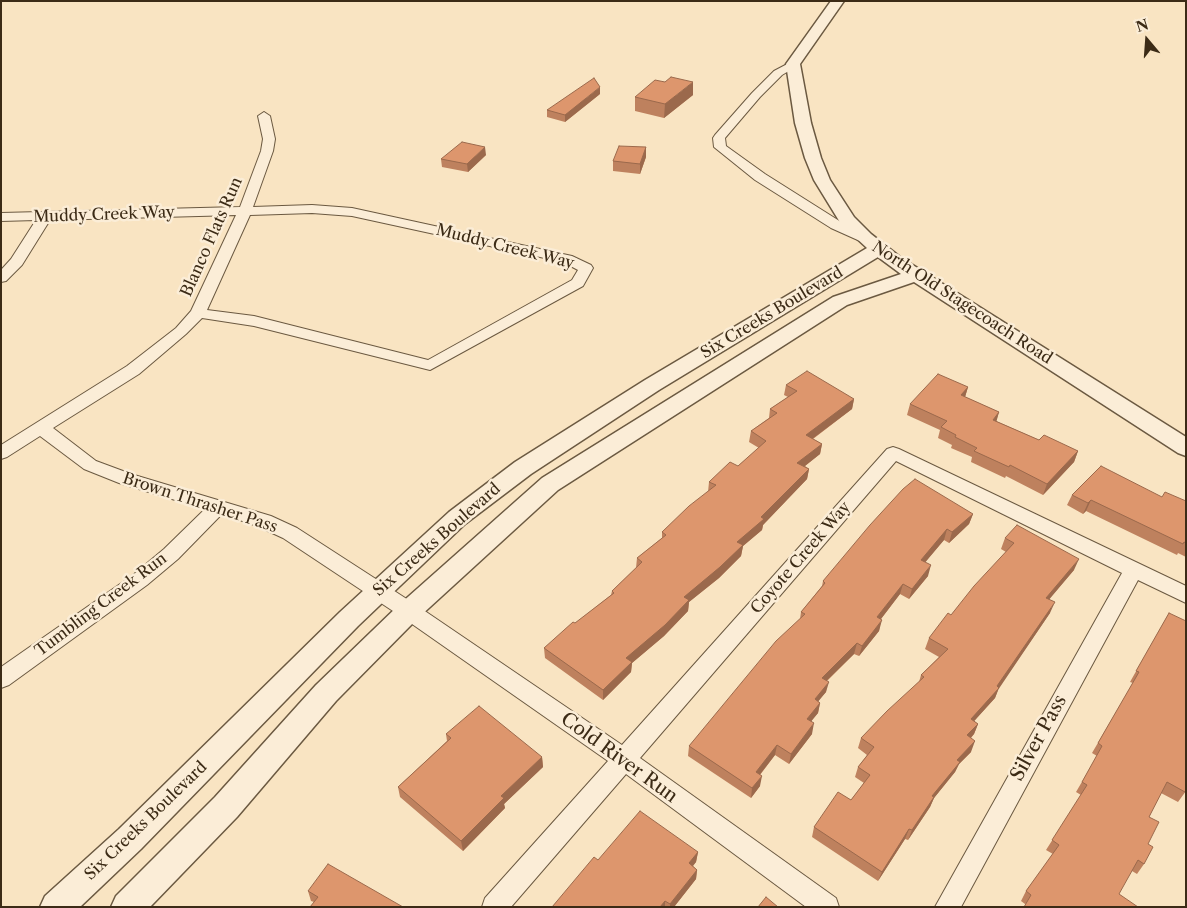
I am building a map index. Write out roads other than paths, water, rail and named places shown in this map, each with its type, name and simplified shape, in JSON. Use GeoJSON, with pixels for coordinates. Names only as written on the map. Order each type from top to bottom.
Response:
{"type":"FeatureCollection","features":[{"type":"Feature","properties":{"kind":"street"},"geometry":{"type":"LineString","coordinates":[[838,1],[793,64],[778,73],[756,95],[719,138],[720,147],[760,177],[836,225],[871,244]]}},
{"type":"Feature","properties":{"kind":"street","name":"North Old Stagecoach Road"},"geometry":{"type":"LineString","coordinates":[[793,64],[803,123],[822,180],[847,220],[871,244],[916,275],[1186,448]]}},
{"type":"Feature","properties":{"kind":"street","name":"Blanco Flats Run"},"geometry":{"type":"LineString","coordinates":[[1,453],[42,429],[133,370],[181,330],[198,313],[245,211],[269,140],[264,116]]}},
{"type":"Feature","properties":{"kind":"street","name":"Muddy Creek Way"},"geometry":{"type":"LineString","coordinates":[[1,217],[312,210],[352,212],[567,259],[586,268],[578,283],[430,365],[254,321],[198,313]]}},
{"type":"Feature","properties":{"kind":"street"},"geometry":{"type":"LineString","coordinates":[[1,278],[17,262],[46,216]]}},
{"type":"Feature","properties":{"kind":"street","name":"Six Creeks Boulevard"},"geometry":{"type":"LineString","coordinates":[[56,907],[130,839],[349,619],[457,518],[523,468],[871,244]]}},
{"type":"Feature","properties":{"kind":"street","name":"Six Creeks Boulevard"},"geometry":{"type":"LineString","coordinates":[[127,907],[226,807],[326,694],[409,611],[550,484],[840,301],[916,275]]}},
{"type":"Feature","properties":{"kind":"street","name":"Brown Thrasher Pass"},"geometry":{"type":"LineString","coordinates":[[42,429],[90,464],[125,479],[220,506],[264,521],[290,533],[409,611]]}},
{"type":"Feature","properties":{"kind":"street","name":"Coyote Creek Way"},"geometry":{"type":"LineString","coordinates":[[494,907],[500,897],[625,760],[892,454],[1186,595]]}},
{"type":"Feature","properties":{"kind":"street","name":"Tumbling Creek Run"},"geometry":{"type":"LineString","coordinates":[[1,679],[140,580],[171,554],[220,506]]}},
{"type":"Feature","properties":{"kind":"street","name":"Silver Pass"},"geometry":{"type":"LineString","coordinates":[[947,907],[1133,571]]}},
{"type":"Feature","properties":{"kind":"street","name":"Cold River Run"},"geometry":{"type":"LineString","coordinates":[[409,611],[625,760],[827,907]]}}]}
